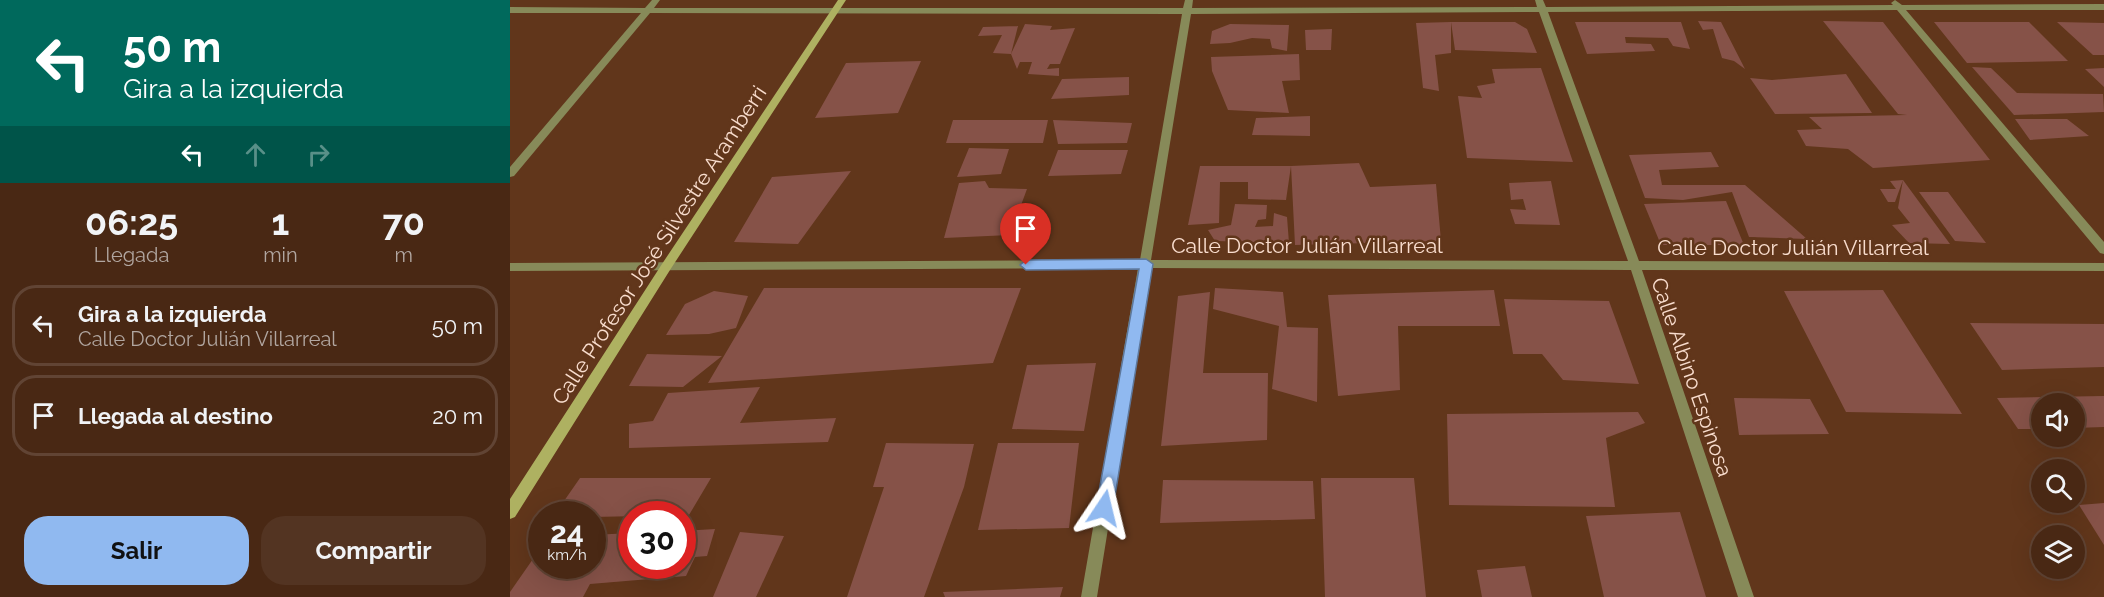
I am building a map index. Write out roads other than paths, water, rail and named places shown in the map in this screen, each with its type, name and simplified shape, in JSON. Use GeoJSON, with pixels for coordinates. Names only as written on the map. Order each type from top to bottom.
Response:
{"type":"FeatureCollection","features":[{"type":"Feature","properties":{"kind":"main road","name":"Calle Profesor José Silvestre Aramberri"},"geometry":{"type":"LineString","coordinates":[[510,512],[666,267],[839,4]]}},
{"type":"Feature","properties":{"kind":"street"},"geometry":{"type":"LineString","coordinates":[[510,174],[656,0]]}},
{"type":"Feature","properties":{"kind":"street"},"geometry":{"type":"LineString","coordinates":[[510,10],[839,4],[1188,6],[1896,4],[2104,7]]}},
{"type":"Feature","properties":{"kind":"street"},"geometry":{"type":"LineString","coordinates":[[1896,4],[2104,250]]}},
{"type":"Feature","properties":{"kind":"street","name":"Calle Albino Espinosa"},"geometry":{"type":"LineString","coordinates":[[1541,5],[1635,265],[1746,597]]}},
{"type":"Feature","properties":{"kind":"street"},"geometry":{"type":"LineString","coordinates":[[1089,597],[1188,6]]}},
{"type":"Feature","properties":{"kind":"street","name":"Calle Doctor Julián Villarreal"},"geometry":{"type":"LineString","coordinates":[[510,267],[1146,264],[2104,267]]}}]}
